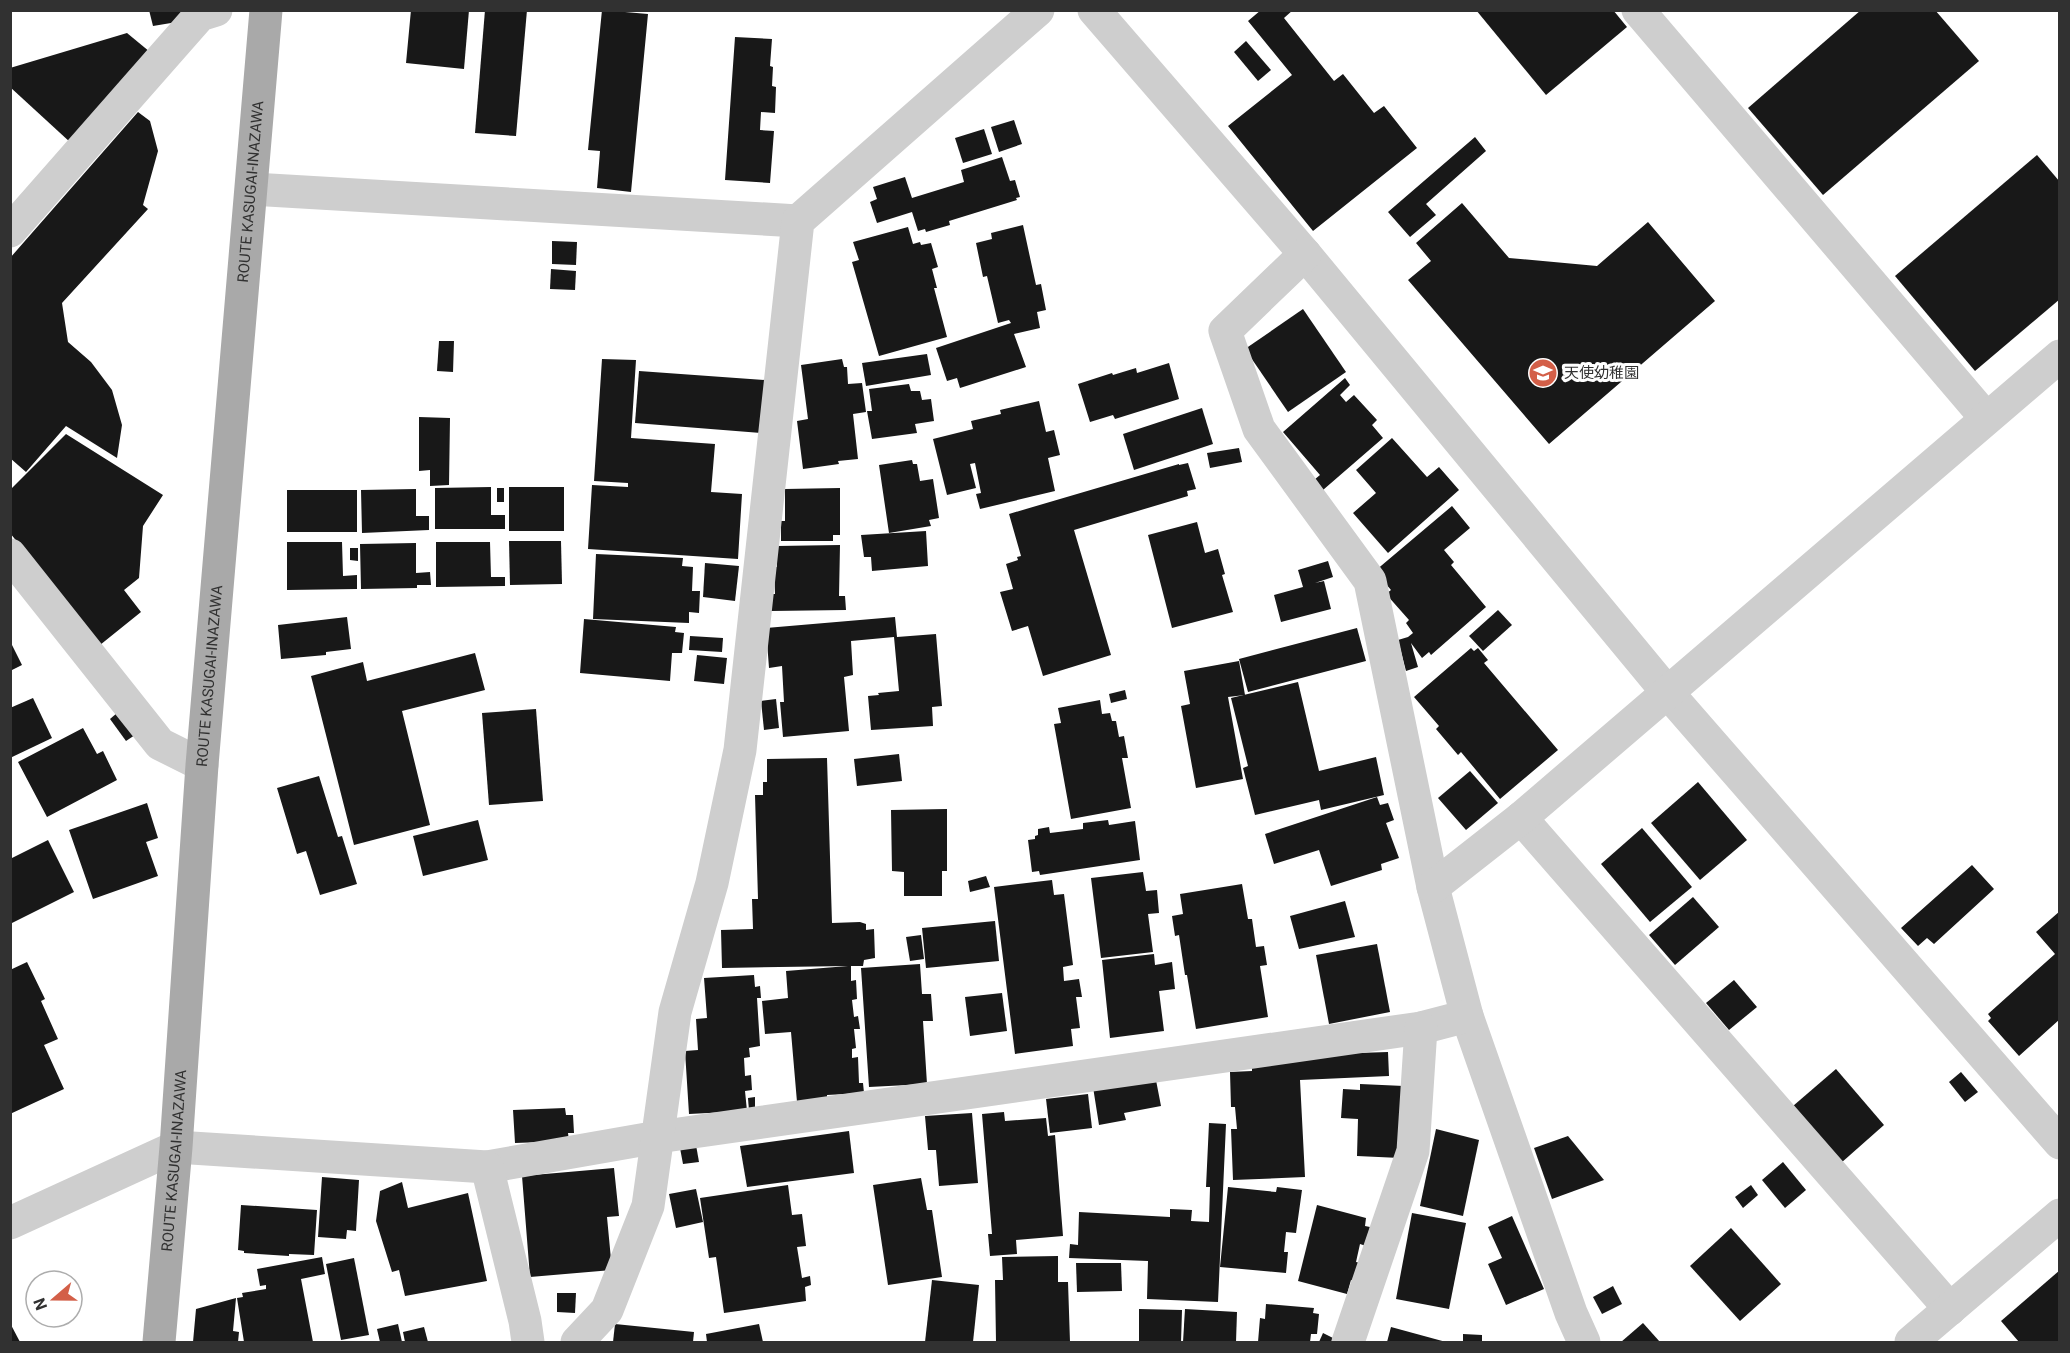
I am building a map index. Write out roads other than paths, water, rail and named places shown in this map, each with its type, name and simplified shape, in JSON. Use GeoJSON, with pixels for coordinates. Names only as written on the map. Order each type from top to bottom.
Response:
{"type":"FeatureCollection","features":[{"type":"Feature","properties":{"kind":"main road","name":"ROUTE KASUGAI-INAZAWA"},"geometry":{"type":"LineString","coordinates":[[159,1342],[176,1147],[202,765],[266,10]]}},
{"type":"Feature","properties":{"kind":"street"},"geometry":{"type":"LineString","coordinates":[[10,231],[200,15],[216,10]]}},
{"type":"Feature","properties":{"kind":"street"},"geometry":{"type":"LineString","coordinates":[[577,1342],[607,1310],[648,1206],[675,1012],[712,883],[740,750],[798,221],[1038,10]]}},
{"type":"Feature","properties":{"kind":"street"},"geometry":{"type":"LineString","coordinates":[[1094,10],[1305,255],[1667,692],[2060,1143]]}},
{"type":"Feature","properties":{"kind":"street"},"geometry":{"type":"LineString","coordinates":[[1638,10],[1986,418]]}},
{"type":"Feature","properties":{"kind":"street"},"geometry":{"type":"LineString","coordinates":[[252,189],[798,221]]}},
{"type":"Feature","properties":{"kind":"street"},"geometry":{"type":"LineString","coordinates":[[1305,255],[1225,331],[1259,429],[1370,581],[1433,887],[1467,1016],[1571,1313],[1584,1342]]}},
{"type":"Feature","properties":{"kind":"street"},"geometry":{"type":"LineString","coordinates":[[1433,887],[1521,818],[2060,356]]}},
{"type":"Feature","properties":{"kind":"street"},"geometry":{"type":"LineString","coordinates":[[10,555],[160,744],[202,765]]}},
{"type":"Feature","properties":{"kind":"street"},"geometry":{"type":"LineString","coordinates":[[1521,818],[1950,1309]]}},
{"type":"Feature","properties":{"kind":"street"},"geometry":{"type":"LineString","coordinates":[[10,1223],[176,1147],[487,1167],[658,1137],[1421,1029],[1467,1016]]}},
{"type":"Feature","properties":{"kind":"street"},"geometry":{"type":"LineString","coordinates":[[1348,1342],[1413,1151],[1421,1029]]}},
{"type":"Feature","properties":{"kind":"street"},"geometry":{"type":"LineString","coordinates":[[487,1167],[528,1342]]}},
{"type":"Feature","properties":{"kind":"street"},"geometry":{"type":"LineString","coordinates":[[1911,1342],[2060,1215]]}},
{"type":"Feature","properties":{"kind":"place","name":"天使幼稚園"},"geometry":{"type":"Point","coordinates":[1543,373]}}]}
